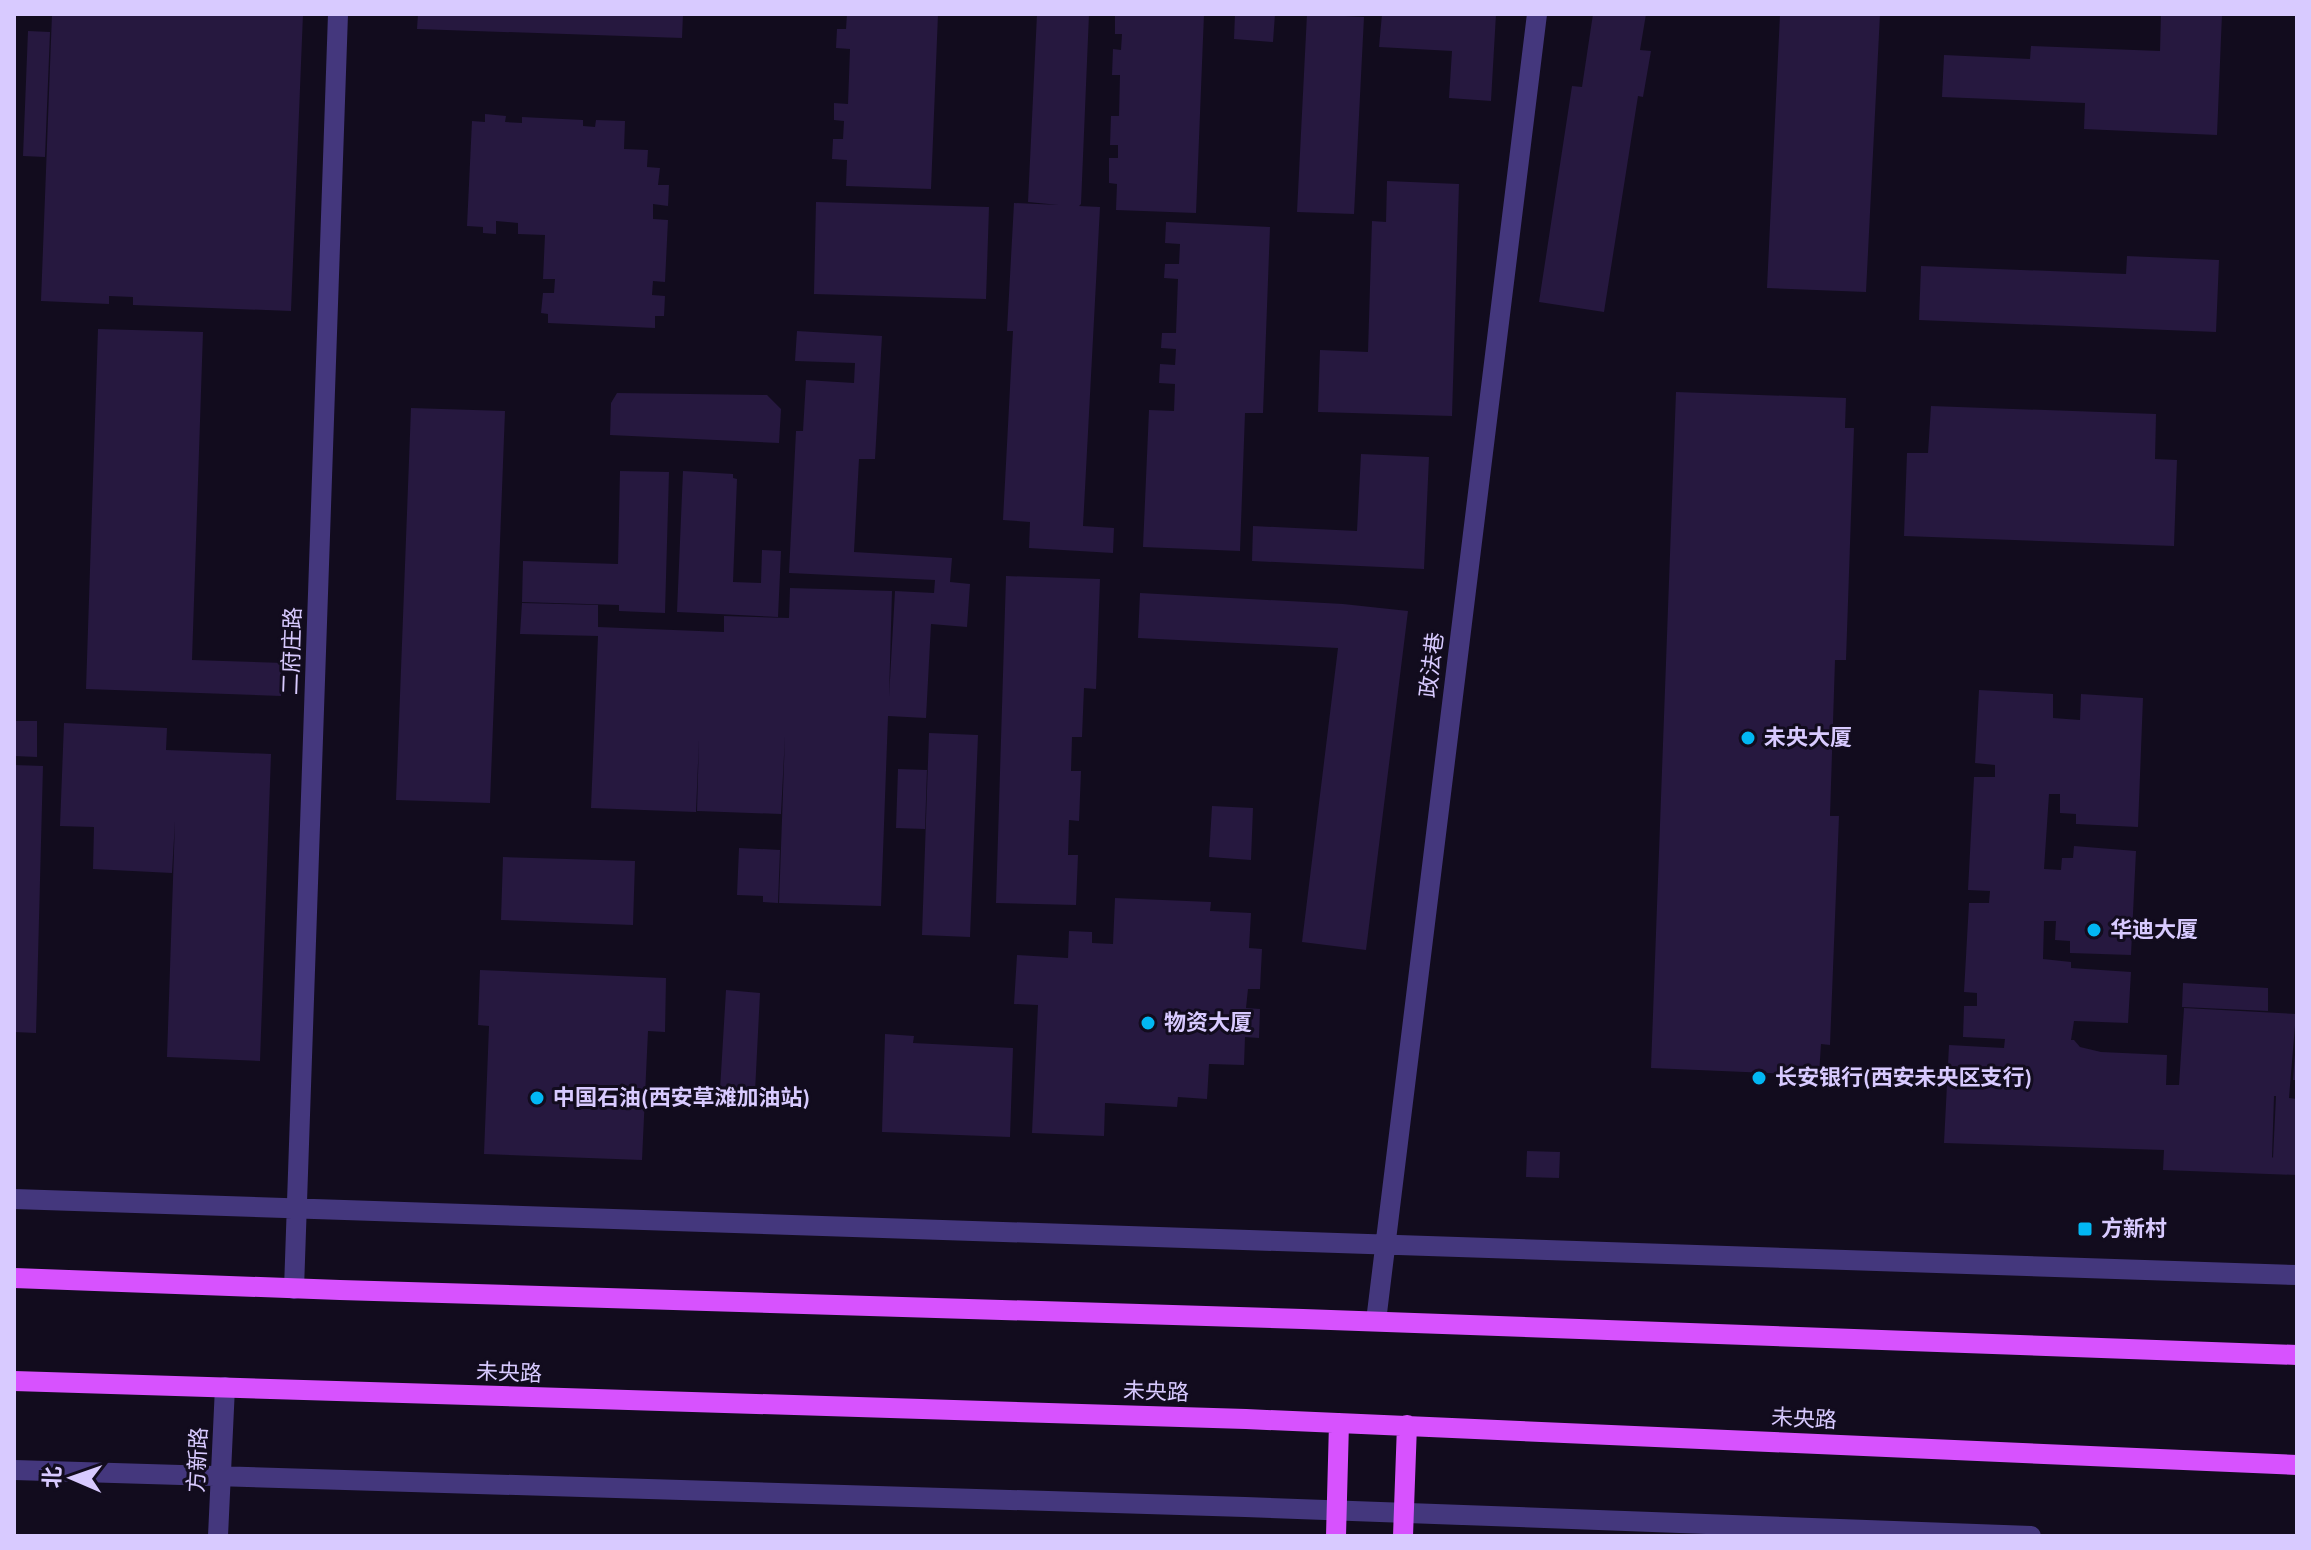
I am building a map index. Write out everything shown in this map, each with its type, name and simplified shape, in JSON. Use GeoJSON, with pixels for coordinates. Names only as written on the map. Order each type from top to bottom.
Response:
{"type":"FeatureCollection","features":[{"type":"Feature","properties":{"kind":"main road"},"geometry":{"type":"LineString","coordinates":[[14,1278],[1376,1321],[2297,1355]]}},
{"type":"Feature","properties":{"kind":"main road","name":"未央路"},"geometry":{"type":"LineString","coordinates":[[14,1381],[1407,1425],[2297,1465]]}},
{"type":"Feature","properties":{"kind":"main road"},"geometry":{"type":"LineString","coordinates":[[1336,1536],[1339,1423]]}},
{"type":"Feature","properties":{"kind":"main road"},"geometry":{"type":"LineString","coordinates":[[1403,1536],[1407,1425]]}},
{"type":"Feature","properties":{"kind":"street","name":"二府庄路"},"geometry":{"type":"LineString","coordinates":[[294,1289],[338,14]]}},
{"type":"Feature","properties":{"kind":"street","name":"政法巷"},"geometry":{"type":"LineString","coordinates":[[1376,1321],[1537,14]]}},
{"type":"Feature","properties":{"kind":"street"},"geometry":{"type":"LineString","coordinates":[[14,1199],[2297,1275]]}},
{"type":"Feature","properties":{"kind":"street","name":"方新路"},"geometry":{"type":"LineString","coordinates":[[218,1536],[225,1387]]}},
{"type":"Feature","properties":{"kind":"street"},"geometry":{"type":"LineString","coordinates":[[14,1470],[1337,1510],[2031,1536]]}},
{"type":"Feature","properties":{"kind":"building"},"geometry":{"type":"Polygon","coordinates":[[[52,14],[303,14],[291,311],[133,305],[133,297],[109,296],[109,304],[41,301],[52,14]]]}},
{"type":"Feature","properties":{"kind":"building"},"geometry":{"type":"Polygon","coordinates":[[[418,14],[683,14],[682,38],[417,29],[418,14]]]}},
{"type":"Feature","properties":{"kind":"building"},"geometry":{"type":"Polygon","coordinates":[[[847,14],[938,14],[931,189],[846,186],[847,160],[832,159],[833,139],[843,139],[844,121],[834,120],[834,103],[848,104],[850,49],[836,48],[837,29],[846,29],[847,14]]]}},
{"type":"Feature","properties":{"kind":"building"},"geometry":{"type":"Polygon","coordinates":[[[1037,14],[1089,14],[1079,206],[1100,207],[1083,526],[1114,528],[1113,553],[1029,548],[1030,522],[1003,520],[1013,331],[1007,331],[1014,203],[1059,205],[1028,202],[1037,14]]]}},
{"type":"Feature","properties":{"kind":"building"},"geometry":{"type":"Polygon","coordinates":[[[1115,14],[1204,14],[1196,213],[1116,210],[1117,184],[1109,183],[1109,158],[1118,158],[1118,145],[1110,145],[1111,116],[1119,116],[1120,75],[1112,75],[1113,49],[1121,50],[1122,34],[1115,34],[1115,14]]]}},
{"type":"Feature","properties":{"kind":"building"},"geometry":{"type":"Polygon","coordinates":[[[1235,14],[1275,14],[1273,42],[1234,39],[1235,14]]]}},
{"type":"Feature","properties":{"kind":"building"},"geometry":{"type":"Polygon","coordinates":[[[1307,14],[1364,17],[1354,214],[1297,212],[1307,14]]]}},
{"type":"Feature","properties":{"kind":"building"},"geometry":{"type":"Polygon","coordinates":[[[1382,14],[1496,14],[1491,101],[1449,98],[1452,51],[1379,47],[1382,14]]]}},
{"type":"Feature","properties":{"kind":"building"},"geometry":{"type":"Polygon","coordinates":[[[1593,14],[1646,14],[1640,50],[1651,51],[1643,97],[1638,96],[1604,312],[1539,302],[1572,86],[1582,87],[1593,14]]]}},
{"type":"Feature","properties":{"kind":"building"},"geometry":{"type":"Polygon","coordinates":[[[1780,14],[1880,14],[1866,292],[1767,288],[1780,14]]]}},
{"type":"Feature","properties":{"kind":"building"},"geometry":{"type":"Polygon","coordinates":[[[2161,14],[2222,14],[2217,135],[2084,129],[2085,103],[1942,97],[1944,55],[2030,59],[2031,46],[2160,51],[2161,14]]]}},
{"type":"Feature","properties":{"kind":"building"},"geometry":{"type":"Polygon","coordinates":[[[28,31],[50,32],[45,157],[23,156],[28,31]]]}},
{"type":"Feature","properties":{"kind":"building"},"geometry":{"type":"Polygon","coordinates":[[[485,114],[506,116],[505,122],[522,123],[522,117],[583,120],[583,126],[595,127],[596,120],[625,121],[624,149],[648,150],[647,167],[660,168],[658,185],[669,185],[668,206],[653,204],[653,219],[668,220],[665,282],[653,281],[652,295],[665,296],[664,316],[655,316],[655,328],[548,323],[548,314],[541,313],[543,293],[554,293],[555,279],[543,279],[545,235],[518,234],[518,223],[496,221],[496,234],[483,233],[483,227],[467,226],[472,121],[485,122],[485,114]]]}},
{"type":"Feature","properties":{"kind":"building"},"geometry":{"type":"Polygon","coordinates":[[[1387,181],[1459,184],[1452,416],[1318,412],[1320,350],[1368,352],[1372,221],[1386,222],[1387,181]]]}},
{"type":"Feature","properties":{"kind":"building"},"geometry":{"type":"Polygon","coordinates":[[[816,202],[989,207],[986,299],[814,294],[816,202]]]}},
{"type":"Feature","properties":{"kind":"building"},"geometry":{"type":"Polygon","coordinates":[[[1166,222],[1270,227],[1263,413],[1245,413],[1240,551],[1143,547],[1149,410],[1174,411],[1175,384],[1159,383],[1160,364],[1175,365],[1176,349],[1161,348],[1162,333],[1176,333],[1178,279],[1164,278],[1165,264],[1179,264],[1180,244],[1165,243],[1166,222]]]}},
{"type":"Feature","properties":{"kind":"building"},"geometry":{"type":"Polygon","coordinates":[[[2127,256],[2219,260],[2216,332],[1919,320],[1921,266],[2126,274],[2127,256]]]}},
{"type":"Feature","properties":{"kind":"building"},"geometry":{"type":"Polygon","coordinates":[[[98,329],[203,332],[192,660],[283,663],[281,696],[86,689],[98,329]]]}},
{"type":"Feature","properties":{"kind":"building"},"geometry":{"type":"Polygon","coordinates":[[[797,331],[882,336],[875,459],[859,459],[854,552],[952,558],[950,582],[970,584],[967,627],[931,624],[926,718],[888,716],[881,906],[779,903],[785,736],[781,814],[697,811],[699,739],[696,812],[591,808],[598,636],[520,634],[522,603],[598,605],[598,627],[724,632],[724,616],[789,618],[790,588],[892,591],[889,697],[895,591],[934,593],[935,580],[789,573],[796,431],[803,431],[806,380],[854,383],[855,363],[795,361],[797,331]]]}},
{"type":"Feature","properties":{"kind":"building","name":"未央大厦"},"geometry":{"type":"Polygon","coordinates":[[[1676,392],[1846,398],[1845,428],[1854,428],[1846,660],[1835,660],[1830,816],[1839,816],[1830,1045],[1821,1044],[1819,1075],[1651,1068],[1676,392]]]}},
{"type":"Feature","properties":{"kind":"building"},"geometry":{"type":"Polygon","coordinates":[[[617,393],[767,395],[781,409],[779,443],[610,435],[611,403],[617,393]]]}},
{"type":"Feature","properties":{"kind":"building"},"geometry":{"type":"Polygon","coordinates":[[[1931,406],[2156,414],[2155,459],[2177,460],[2174,546],[1904,536],[1907,453],[1928,453],[1931,406]]]}},
{"type":"Feature","properties":{"kind":"building"},"geometry":{"type":"Polygon","coordinates":[[[411,408],[505,411],[490,803],[396,800],[411,408]]]}},
{"type":"Feature","properties":{"kind":"building"},"geometry":{"type":"Polygon","coordinates":[[[1361,454],[1429,457],[1424,569],[1252,561],[1253,526],[1357,531],[1361,454]]]}},
{"type":"Feature","properties":{"kind":"building"},"geometry":{"type":"Polygon","coordinates":[[[620,471],[669,472],[665,613],[619,611],[619,605],[522,602],[523,561],[618,564],[620,471]]]}},
{"type":"Feature","properties":{"kind":"building"},"geometry":{"type":"Polygon","coordinates":[[[683,471],[733,474],[733,478],[737,479],[733,582],[761,583],[762,550],[781,551],[778,617],[677,612],[683,471]]]}},
{"type":"Feature","properties":{"kind":"building"},"geometry":{"type":"Polygon","coordinates":[[[1006,576],[1100,579],[1096,689],[1084,688],[1082,737],[1072,737],[1071,771],[1081,771],[1079,821],[1069,820],[1068,855],[1078,855],[1076,905],[996,903],[1006,576]]]}},
{"type":"Feature","properties":{"kind":"building"},"geometry":{"type":"Polygon","coordinates":[[[1140,593],[1343,604],[1408,611],[1366,950],[1302,942],[1338,648],[1138,638],[1140,593]]]}},
{"type":"Feature","properties":{"kind":"building","name":"华迪大厦"},"geometry":{"type":"Polygon","coordinates":[[[1979,690],[2053,694],[2053,718],[2080,720],[2081,694],[2143,698],[2138,827],[2076,824],[2076,814],[2060,813],[2060,794],[2049,794],[2044,869],[2061,870],[2062,858],[2073,858],[2074,846],[2136,851],[2131,955],[2070,953],[2070,941],[2055,940],[2056,921],[2044,921],[2043,959],[2071,962],[2071,968],[2131,972],[2128,1023],[2074,1021],[2071,1040],[2080,1047],[2101,1052],[2167,1055],[2166,1085],[2179,1085],[2184,1008],[2296,1014],[2289,1098],[2297,1099],[2297,1175],[2163,1170],[2164,1150],[1944,1143],[1949,1045],[2004,1048],[2005,1039],[1963,1037],[1964,1006],[1977,1006],[1977,993],[1964,992],[1969,903],[1989,903],[1990,891],[1968,890],[1974,777],[1995,777],[1995,765],[1975,763],[1979,690]],[[2274,1096],[2273,1158],[2276,1096],[2274,1096]]]}},
{"type":"Feature","properties":{"kind":"building"},"geometry":{"type":"Polygon","coordinates":[[[14,721],[37,721],[37,757],[14,756],[14,721]]]}},
{"type":"Feature","properties":{"kind":"building"},"geometry":{"type":"Polygon","coordinates":[[[64,723],[167,728],[166,750],[271,754],[260,1061],[167,1057],[175,821],[172,873],[93,869],[94,827],[60,826],[64,723]]]}},
{"type":"Feature","properties":{"kind":"building"},"geometry":{"type":"Polygon","coordinates":[[[929,733],[978,735],[970,937],[922,935],[929,733]]]}},
{"type":"Feature","properties":{"kind":"building"},"geometry":{"type":"Polygon","coordinates":[[[14,765],[43,766],[36,1033],[14,1032],[14,765]]]}},
{"type":"Feature","properties":{"kind":"building"},"geometry":{"type":"Polygon","coordinates":[[[898,769],[927,770],[925,829],[896,828],[898,769]]]}},
{"type":"Feature","properties":{"kind":"building"},"geometry":{"type":"Polygon","coordinates":[[[1212,806],[1253,808],[1251,860],[1209,857],[1212,806]]]}},
{"type":"Feature","properties":{"kind":"building"},"geometry":{"type":"Polygon","coordinates":[[[739,848],[780,850],[778,903],[763,902],[763,896],[737,895],[739,848]]]}},
{"type":"Feature","properties":{"kind":"building"},"geometry":{"type":"Polygon","coordinates":[[[503,857],[635,861],[633,925],[501,920],[503,857]]]}},
{"type":"Feature","properties":{"kind":"building","name":"物资大厦"},"geometry":{"type":"Polygon","coordinates":[[[1115,898],[1211,902],[1210,911],[1251,913],[1249,948],[1262,949],[1260,989],[1248,989],[1246,1008],[1260,1009],[1259,1038],[1245,1037],[1244,1065],[1209,1064],[1207,1099],[1178,1097],[1177,1107],[1105,1103],[1104,1136],[1032,1133],[1038,1005],[1014,1004],[1017,955],[1068,958],[1069,931],[1092,932],[1092,943],[1113,944],[1115,898]]]}},
{"type":"Feature","properties":{"kind":"building"},"geometry":{"type":"Polygon","coordinates":[[[480,970],[666,978],[665,1032],[648,1031],[642,1160],[484,1154],[489,1026],[478,1025],[480,970]]]}},
{"type":"Feature","properties":{"kind":"building"},"geometry":{"type":"Polygon","coordinates":[[[2183,983],[2268,988],[2268,1011],[2182,1007],[2183,983]]]}},
{"type":"Feature","properties":{"kind":"building"},"geometry":{"type":"Polygon","coordinates":[[[726,990],[760,993],[755,1092],[720,1090],[726,990]]]}},
{"type":"Feature","properties":{"kind":"building"},"geometry":{"type":"Polygon","coordinates":[[[885,1034],[914,1036],[913,1043],[1013,1048],[1010,1137],[882,1132],[885,1034]]]}},
{"type":"Feature","properties":{"kind":"building"},"geometry":{"type":"Polygon","coordinates":[[[2295,1054],[2297,1080],[2293,1080],[2295,1054]]]}},
{"type":"Feature","properties":{"kind":"building"},"geometry":{"type":"Polygon","coordinates":[[[1527,1151],[1560,1152],[1559,1178],[1526,1177],[1527,1151]]]}},
{"type":"Feature","properties":{"kind":"place","name":"未央大厦"},"geometry":{"type":"Point","coordinates":[1748,738]}},
{"type":"Feature","properties":{"kind":"place","name":"华迪大厦"},"geometry":{"type":"Point","coordinates":[2094,930]}},
{"type":"Feature","properties":{"kind":"place","name":"物资大厦"},"geometry":{"type":"Point","coordinates":[1148,1023]}},
{"type":"Feature","properties":{"kind":"place","name":"长安银行(西安未央区支行)"},"geometry":{"type":"Point","coordinates":[1759,1078]}},
{"type":"Feature","properties":{"kind":"place","name":"中国石油(西安草滩加油站)"},"geometry":{"type":"Point","coordinates":[537,1098]}},
{"type":"Feature","properties":{"kind":"place","name":"方新村"},"geometry":{"type":"Point","coordinates":[2085,1229]}}]}
